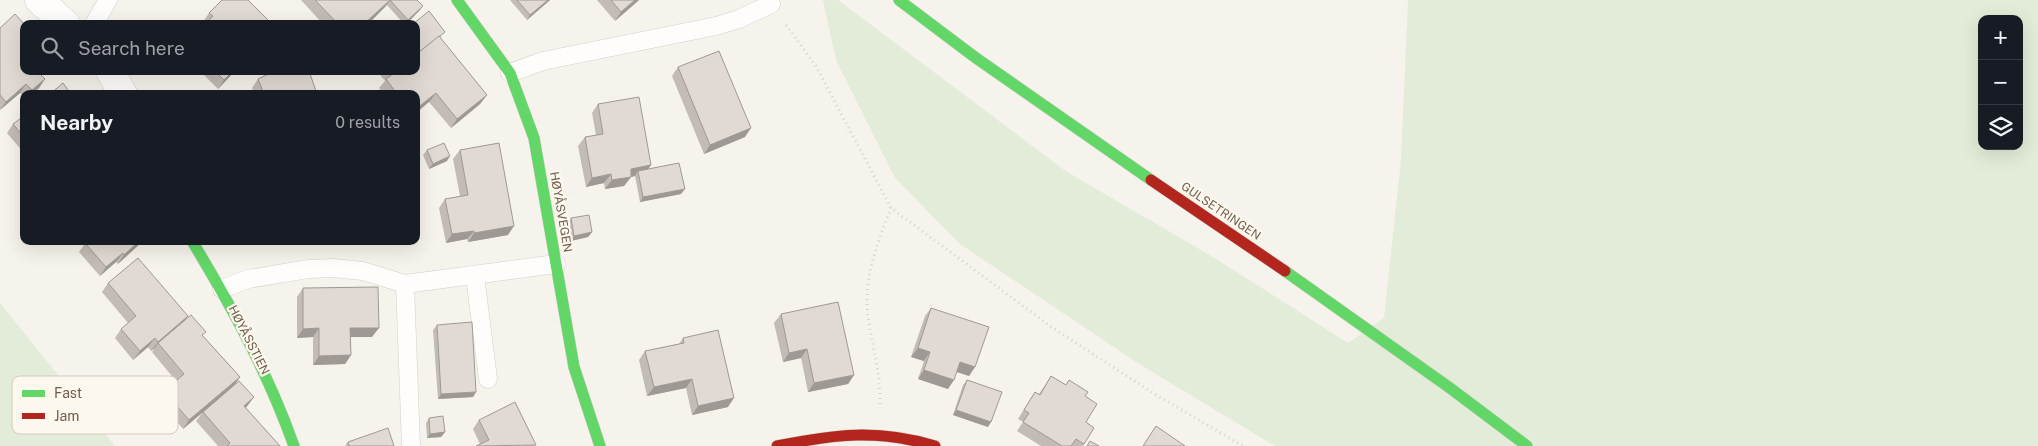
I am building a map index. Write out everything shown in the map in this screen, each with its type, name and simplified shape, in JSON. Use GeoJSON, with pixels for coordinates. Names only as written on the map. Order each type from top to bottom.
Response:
{"type":"FeatureCollection","features":[{"type":"Feature","properties":{"kind":"street"},"geometry":{"type":"LineString","coordinates":[[39,0],[62,20]]}},
{"type":"Feature","properties":{"kind":"street","name":"HØYÅSVEGEN"},"geometry":{"type":"LineString","coordinates":[[457,0],[499,55],[510,73],[534,138],[574,367],[600,446]]}},
{"type":"Feature","properties":{"kind":"street","name":"GULSETRINGEN"},"geometry":{"type":"LineString","coordinates":[[898,0],[936,29],[1130,165],[1372,331],[1527,446]]}},
{"type":"Feature","properties":{"kind":"street"},"geometry":{"type":"LineString","coordinates":[[112,75],[121,90]]}},
{"type":"Feature","properties":{"kind":"street","name":"HØYÅSSTIEN"},"geometry":{"type":"LineString","coordinates":[[194,245],[222,289],[269,378],[294,446]]}},
{"type":"Feature","properties":{"kind":"street"},"geometry":{"type":"LineString","coordinates":[[777,446],[848,432],[880,432],[935,446]]}},
{"type":"Feature","properties":{"kind":"lane"},"geometry":{"type":"LineString","coordinates":[[96,20],[108,0]]}},
{"type":"Feature","properties":{"kind":"lane"},"geometry":{"type":"LineString","coordinates":[[510,73],[543,61],[711,27],[739,19],[771,4]]}},
{"type":"Feature","properties":{"kind":"lane"},"geometry":{"type":"LineString","coordinates":[[222,289],[248,279],[316,268],[363,271],[405,284],[556,264]]}},
{"type":"Feature","properties":{"kind":"lane"},"geometry":{"type":"LineString","coordinates":[[475,276],[488,379]]}},
{"type":"Feature","properties":{"kind":"lane"},"geometry":{"type":"LineString","coordinates":[[405,284],[411,446]]}},
{"type":"Feature","properties":{"kind":"path"},"geometry":{"type":"LineString","coordinates":[[771,4],[816,66],[892,208],[1050,326],[1153,393],[1243,446]]}},
{"type":"Feature","properties":{"kind":"path"},"geometry":{"type":"LineString","coordinates":[[880,432],[881,391],[868,315],[869,279],[875,247],[892,208]]}},
{"type":"Feature","properties":{"kind":"green space"},"geometry":{"type":"Polygon","coordinates":[[[823,0],[838,0],[1067,172],[1213,257],[1348,343],[1384,318],[1401,159],[1408,0],[2038,0],[2038,446],[1275,446],[1136,362],[960,244],[895,178],[836,60],[823,0]]]}},
{"type":"Feature","properties":{"kind":"green space"},"geometry":{"type":"Polygon","coordinates":[[[0,303],[59,376],[12,376],[12,434],[105,434],[115,446],[0,446],[0,303]]]}},
{"type":"Feature","properties":{"kind":"building"},"geometry":{"type":"Polygon","coordinates":[[[222,0],[248,0],[268,20],[209,20],[213,16],[209,13],[222,0]]]}},
{"type":"Feature","properties":{"kind":"building"},"geometry":{"type":"Polygon","coordinates":[[[315,0],[390,0],[368,20],[334,20],[315,0]]]}},
{"type":"Feature","properties":{"kind":"building"},"geometry":{"type":"Polygon","coordinates":[[[390,0],[417,0],[423,6],[408,20],[390,0]]]}},
{"type":"Feature","properties":{"kind":"building"},"geometry":{"type":"Polygon","coordinates":[[[517,0],[548,0],[530,15],[517,0]]]}},
{"type":"Feature","properties":{"kind":"building"},"geometry":{"type":"Polygon","coordinates":[[[611,0],[635,0],[621,12],[611,0]]]}},
{"type":"Feature","properties":{"kind":"building"},"geometry":{"type":"Polygon","coordinates":[[[429,11],[445,32],[420,51],[420,20],[418,20],[429,11]]]}},
{"type":"Feature","properties":{"kind":"building"},"geometry":{"type":"Polygon","coordinates":[[[15,14],[20,20],[20,75],[41,75],[45,79],[32,90],[26,84],[6,102],[0,95],[0,28],[15,14]]]}},
{"type":"Feature","properties":{"kind":"building"},"geometry":{"type":"Polygon","coordinates":[[[439,36],[487,95],[457,119],[436,93],[420,106],[420,90],[394,90],[386,79],[392,75],[420,75],[420,51],[439,36]]]}},
{"type":"Feature","properties":{"kind":"building"},"geometry":{"type":"Polygon","coordinates":[[[719,51],[751,128],[710,145],[678,67],[719,51]]]}},
{"type":"Feature","properties":{"kind":"building"},"geometry":{"type":"Polygon","coordinates":[[[219,75],[229,75],[224,80],[219,75]]]}},
{"type":"Feature","properties":{"kind":"building"},"geometry":{"type":"Polygon","coordinates":[[[266,75],[310,75],[316,90],[262,90],[258,79],[266,75]]]}},
{"type":"Feature","properties":{"kind":"building"},"geometry":{"type":"Polygon","coordinates":[[[63,83],[68,90],[55,90],[63,83]]]}},
{"type":"Feature","properties":{"kind":"building"},"geometry":{"type":"Polygon","coordinates":[[[639,97],[651,165],[631,169],[631,177],[612,180],[611,174],[592,178],[585,137],[603,134],[598,104],[639,97]]]}},
{"type":"Feature","properties":{"kind":"building"},"geometry":{"type":"Polygon","coordinates":[[[20,119],[20,132],[13,124],[20,119]]]}},
{"type":"Feature","properties":{"kind":"building"},"geometry":{"type":"Polygon","coordinates":[[[444,143],[450,156],[433,164],[427,150],[444,143]]]}},
{"type":"Feature","properties":{"kind":"building"},"geometry":{"type":"Polygon","coordinates":[[[499,143],[514,226],[474,233],[474,231],[452,234],[445,199],[468,195],[460,150],[499,143]]]}},
{"type":"Feature","properties":{"kind":"building"},"geometry":{"type":"Polygon","coordinates":[[[679,163],[685,189],[643,197],[638,171],[679,163]]]}},
{"type":"Feature","properties":{"kind":"building"},"geometry":{"type":"Polygon","coordinates":[[[589,215],[592,232],[574,236],[571,218],[589,215]]]}},
{"type":"Feature","properties":{"kind":"building"},"geometry":{"type":"Polygon","coordinates":[[[87,245],[135,245],[124,255],[123,253],[106,267],[87,245]]]}},
{"type":"Feature","properties":{"kind":"building"},"geometry":{"type":"Polygon","coordinates":[[[138,258],[188,316],[158,342],[155,338],[140,351],[121,329],[136,316],[108,283],[138,258]]]}},
{"type":"Feature","properties":{"kind":"building"},"geometry":{"type":"Polygon","coordinates":[[[378,287],[379,328],[350,328],[351,355],[319,356],[319,328],[303,329],[303,288],[378,287]]]}},
{"type":"Feature","properties":{"kind":"building"},"geometry":{"type":"Polygon","coordinates":[[[838,302],[854,375],[814,383],[807,349],[789,353],[781,314],[838,302]]]}},
{"type":"Feature","properties":{"kind":"building"},"geometry":{"type":"Polygon","coordinates":[[[931,308],[989,327],[975,367],[960,362],[954,380],[924,370],[930,352],[918,348],[931,308]]]}},
{"type":"Feature","properties":{"kind":"building"},"geometry":{"type":"Polygon","coordinates":[[[191,315],[206,332],[202,335],[240,377],[189,420],[178,407],[178,379],[184,374],[158,343],[191,315]]]}},
{"type":"Feature","properties":{"kind":"building"},"geometry":{"type":"Polygon","coordinates":[[[472,322],[476,392],[441,394],[437,325],[472,322]]]}},
{"type":"Feature","properties":{"kind":"building"},"geometry":{"type":"Polygon","coordinates":[[[718,330],[734,398],[698,406],[692,379],[654,387],[645,351],[684,343],[683,338],[718,330]]]}},
{"type":"Feature","properties":{"kind":"building"},"geometry":{"type":"Polygon","coordinates":[[[1051,376],[1066,385],[1069,380],[1088,392],[1085,396],[1097,404],[1086,422],[1094,428],[1084,444],[1076,439],[1071,446],[1062,446],[1023,422],[1029,413],[1024,410],[1035,392],[1040,395],[1051,376]]]}},
{"type":"Feature","properties":{"kind":"building"},"geometry":{"type":"Polygon","coordinates":[[[967,380],[1002,392],[991,422],[956,410],[967,380]]]}},
{"type":"Feature","properties":{"kind":"building"},"geometry":{"type":"Polygon","coordinates":[[[239,381],[254,397],[244,406],[280,446],[227,446],[230,443],[203,412],[239,381]]]}},
{"type":"Feature","properties":{"kind":"building"},"geometry":{"type":"Polygon","coordinates":[[[515,402],[536,445],[476,446],[489,440],[479,420],[515,402]]]}},
{"type":"Feature","properties":{"kind":"building"},"geometry":{"type":"Polygon","coordinates":[[[443,416],[445,432],[430,434],[429,418],[443,416]]]}},
{"type":"Feature","properties":{"kind":"building"},"geometry":{"type":"Polygon","coordinates":[[[1156,426],[1185,446],[1143,446],[1156,426]]]}},
{"type":"Feature","properties":{"kind":"building"},"geometry":{"type":"Polygon","coordinates":[[[388,428],[394,446],[349,446],[348,442],[388,428]]]}},
{"type":"Feature","properties":{"kind":"building"},"geometry":{"type":"Polygon","coordinates":[[[1090,441],[1099,446],[1087,446],[1090,441]]]}},
{"type":"Feature","properties":{"kind":"traffic: fast"},"geometry":{"type":"LineString","coordinates":[[457,0],[510,73],[534,138],[574,367],[600,446]]}},
{"type":"Feature","properties":{"kind":"traffic: fast"},"geometry":{"type":"LineString","coordinates":[[899,0],[976,58],[1151,180]]}},
{"type":"Feature","properties":{"kind":"traffic: fast"},"geometry":{"type":"LineString","coordinates":[[194,245],[261,366],[294,446]]}},
{"type":"Feature","properties":{"kind":"traffic: fast"},"geometry":{"type":"LineString","coordinates":[[1285,271],[1450,388],[1527,446]]}},
{"type":"Feature","properties":{"kind":"traffic: jam"},"geometry":{"type":"LineString","coordinates":[[1151,180],[1285,271]]}},
{"type":"Feature","properties":{"kind":"traffic: jam"},"geometry":{"type":"LineString","coordinates":[[777,446],[837,436],[856,435],[894,437],[935,446]]}}]}
